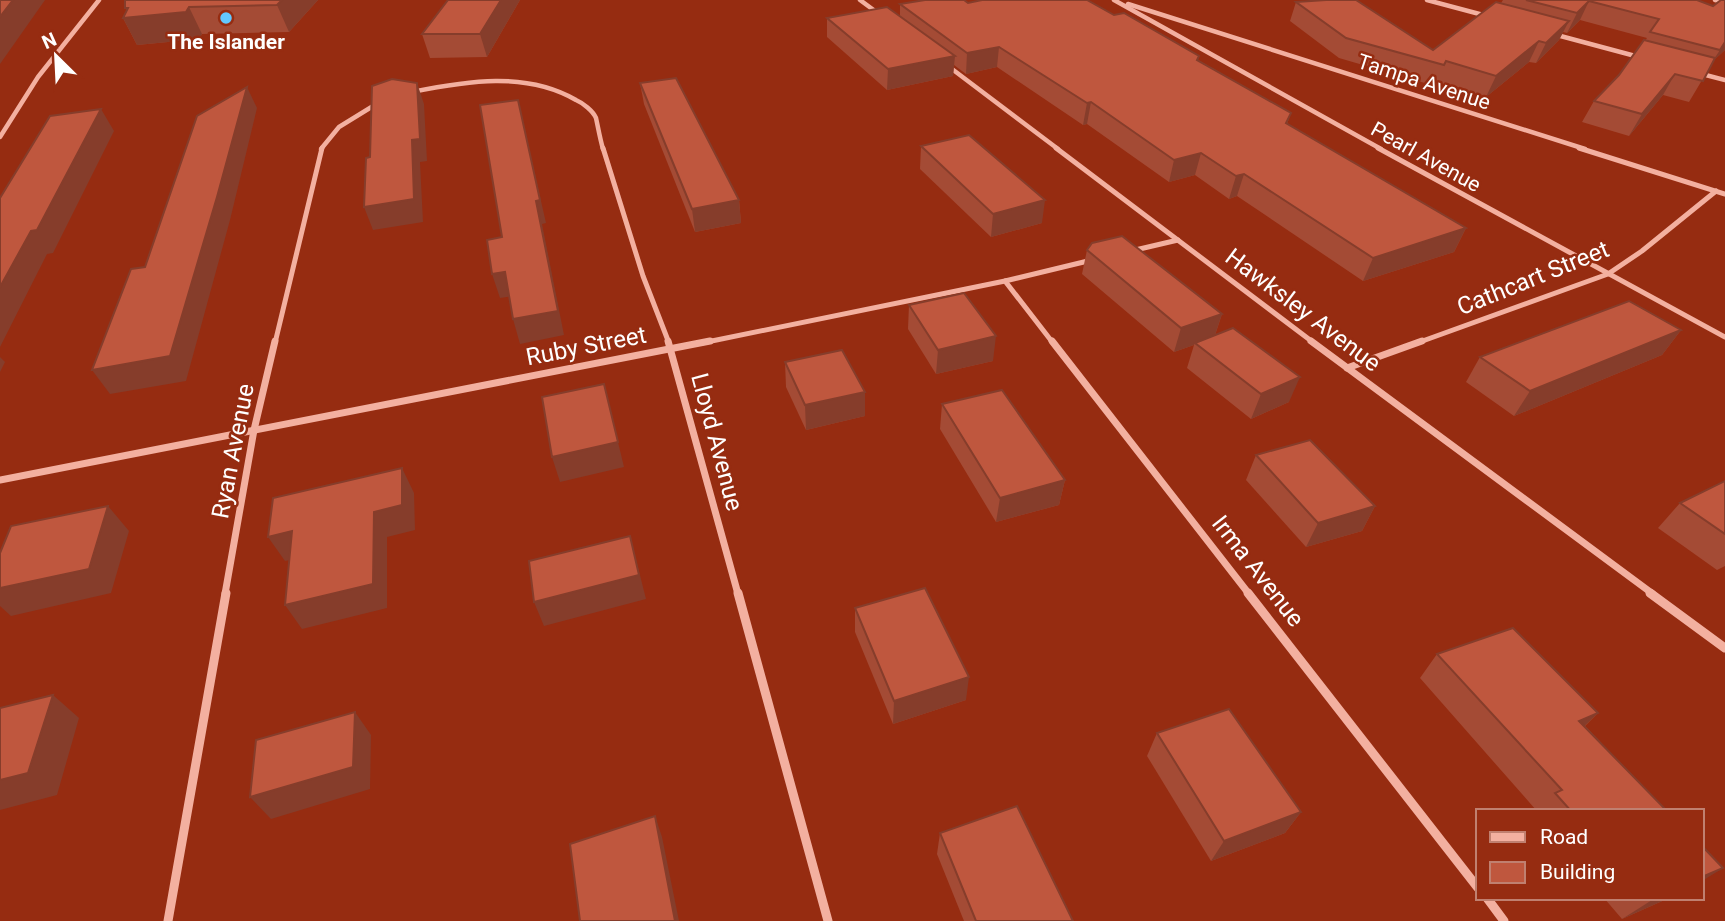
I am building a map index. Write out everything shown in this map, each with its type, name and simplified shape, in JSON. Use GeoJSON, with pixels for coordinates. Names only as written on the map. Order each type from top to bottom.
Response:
{"type":"FeatureCollection","features":[{"type":"Feature","properties":{"kind":"street"},"geometry":{"type":"LineString","coordinates":[[0,138],[37,76],[99,0]]}},
{"type":"Feature","properties":{"kind":"street"},"geometry":{"type":"LineString","coordinates":[[860,0],[885,19]]}},
{"type":"Feature","properties":{"kind":"street","name":"Tampa Avenue"},"geometry":{"type":"LineString","coordinates":[[1114,0],[1725,194]]}},
{"type":"Feature","properties":{"kind":"street","name":"Pearl Avenue"},"geometry":{"type":"LineString","coordinates":[[1114,0],[1725,337]]}},
{"type":"Feature","properties":{"kind":"street"},"geometry":{"type":"LineString","coordinates":[[1427,0],[1492,18]]}},
{"type":"Feature","properties":{"kind":"street"},"geometry":{"type":"LineString","coordinates":[[1715,0],[1725,2]]}},
{"type":"Feature","properties":{"kind":"street"},"geometry":{"type":"LineString","coordinates":[[1544,32],[1647,59]]}},
{"type":"Feature","properties":{"kind":"street","name":"Hawksley Avenue"},"geometry":{"type":"LineString","coordinates":[[941,61],[1347,368],[1725,648]]}},
{"type":"Feature","properties":{"kind":"street"},"geometry":{"type":"LineString","coordinates":[[1686,70],[1725,80]]}},
{"type":"Feature","properties":{"kind":"street","name":"Lloyd Avenue"},"geometry":{"type":"LineString","coordinates":[[398,96],[461,83],[494,80],[527,83],[554,90],[582,103],[596,119],[595,123],[643,276],[671,349],[828,921]]}},
{"type":"Feature","properties":{"kind":"street","name":"Ryan Avenue"},"geometry":{"type":"LineString","coordinates":[[169,921],[254,430],[322,146],[339,127],[364,109],[387,98]]}},
{"type":"Feature","properties":{"kind":"street","name":"Cathcart Street"},"geometry":{"type":"LineString","coordinates":[[1347,368],[1608,274],[1642,251],[1716,191]]}},
{"type":"Feature","properties":{"kind":"street"},"geometry":{"type":"LineString","coordinates":[[1125,253],[1178,240]]}},
{"type":"Feature","properties":{"kind":"street","name":"Ruby Street"},"geometry":{"type":"LineString","coordinates":[[0,480],[671,349],[1005,281],[1098,259]]}},
{"type":"Feature","properties":{"kind":"street","name":"Irma Avenue"},"geometry":{"type":"LineString","coordinates":[[1005,281],[1476,885]]}},
{"type":"Feature","properties":{"kind":"street"},"geometry":{"type":"LineString","coordinates":[[1488,900],[1504,921]]}},
{"type":"Feature","properties":{"kind":"building"},"geometry":{"type":"Polygon","coordinates":[[[0,0],[13,0],[0,17],[0,0]]]}},
{"type":"Feature","properties":{"kind":"building"},"geometry":{"type":"Polygon","coordinates":[[[125,0],[282,0],[277,5],[189,7],[186,12],[123,18],[128,8],[125,8],[125,0]]]}},
{"type":"Feature","properties":{"kind":"building"},"geometry":{"type":"Polygon","coordinates":[[[448,0],[501,0],[480,34],[422,34],[448,0]]]}},
{"type":"Feature","properties":{"kind":"building"},"geometry":{"type":"Polygon","coordinates":[[[925,0],[964,0],[968,3],[982,0],[1087,0],[1114,15],[1124,13],[1199,56],[1197,60],[1291,113],[1286,123],[1466,228],[1373,258],[1244,174],[1236,176],[1201,153],[1174,160],[1091,102],[1087,103],[999,47],[967,53],[900,4],[925,0]]]}},
{"type":"Feature","properties":{"kind":"building"},"geometry":{"type":"Polygon","coordinates":[[[1356,0],[1433,50],[1496,2],[1569,21],[1546,43],[1539,41],[1496,76],[1446,61],[1444,65],[1346,38],[1296,2],[1356,0]]]}},
{"type":"Feature","properties":{"kind":"building"},"geometry":{"type":"Polygon","coordinates":[[[1526,0],[1697,0],[1713,6],[1725,0],[1725,42],[1720,50],[1650,32],[1659,19],[1589,1],[1577,13],[1526,0]]]}},
{"type":"Feature","properties":{"kind":"building"},"geometry":{"type":"Polygon","coordinates":[[[887,7],[955,56],[888,69],[827,18],[887,7]]]}},
{"type":"Feature","properties":{"kind":"building"},"geometry":{"type":"Polygon","coordinates":[[[1644,40],[1715,58],[1703,81],[1675,74],[1642,114],[1594,101],[1619,75],[1644,40]]]}},
{"type":"Feature","properties":{"kind":"building"},"geometry":{"type":"Polygon","coordinates":[[[676,78],[739,200],[692,209],[640,83],[676,78]]]}},
{"type":"Feature","properties":{"kind":"building"},"geometry":{"type":"Polygon","coordinates":[[[392,79],[417,83],[420,139],[412,140],[414,199],[364,207],[366,158],[370,157],[372,86],[392,79]]]}},
{"type":"Feature","properties":{"kind":"building"},"geometry":{"type":"Polygon","coordinates":[[[247,87],[170,356],[92,370],[131,269],[145,267],[197,116],[247,87]]]}},
{"type":"Feature","properties":{"kind":"building"},"geometry":{"type":"Polygon","coordinates":[[[518,100],[540,200],[536,201],[558,311],[513,319],[505,272],[492,274],[487,240],[502,237],[480,105],[518,100]]]}},
{"type":"Feature","properties":{"kind":"building"},"geometry":{"type":"Polygon","coordinates":[[[101,109],[37,230],[31,231],[0,287],[0,198],[50,116],[101,109]]]}},
{"type":"Feature","properties":{"kind":"building"},"geometry":{"type":"Polygon","coordinates":[[[969,135],[1045,200],[993,214],[921,146],[969,135]]]}},
{"type":"Feature","properties":{"kind":"building"},"geometry":{"type":"Polygon","coordinates":[[[1122,236],[1222,314],[1181,328],[1087,250],[1092,243],[1122,236]]]}},
{"type":"Feature","properties":{"kind":"building"},"geometry":{"type":"Polygon","coordinates":[[[964,293],[996,336],[938,350],[909,305],[964,293]]]}},
{"type":"Feature","properties":{"kind":"building"},"geometry":{"type":"Polygon","coordinates":[[[1629,301],[1681,330],[1530,391],[1480,357],[1629,301]]]}},
{"type":"Feature","properties":{"kind":"building"},"geometry":{"type":"Polygon","coordinates":[[[1233,328],[1300,377],[1261,394],[1195,343],[1233,328]]]}},
{"type":"Feature","properties":{"kind":"building"},"geometry":{"type":"Polygon","coordinates":[[[842,350],[865,392],[805,405],[785,362],[842,350]]]}},
{"type":"Feature","properties":{"kind":"building"},"geometry":{"type":"Polygon","coordinates":[[[604,384],[618,442],[552,457],[542,397],[604,384]]]}},
{"type":"Feature","properties":{"kind":"building"},"geometry":{"type":"Polygon","coordinates":[[[1002,390],[1065,480],[1000,498],[942,404],[1002,390]]]}},
{"type":"Feature","properties":{"kind":"building"},"geometry":{"type":"Polygon","coordinates":[[[1310,440],[1375,506],[1318,523],[1256,455],[1310,440]]]}},
{"type":"Feature","properties":{"kind":"building"},"geometry":{"type":"Polygon","coordinates":[[[402,468],[402,505],[374,512],[373,584],[285,605],[292,531],[268,537],[273,498],[402,468]]]}},
{"type":"Feature","properties":{"kind":"building"},"geometry":{"type":"Polygon","coordinates":[[[1725,481],[1725,534],[1680,503],[1725,481]]]}},
{"type":"Feature","properties":{"kind":"building"},"geometry":{"type":"Polygon","coordinates":[[[108,506],[89,569],[0,588],[0,553],[11,526],[108,506]]]}},
{"type":"Feature","properties":{"kind":"building"},"geometry":{"type":"Polygon","coordinates":[[[630,536],[639,575],[534,602],[529,561],[630,536]]]}},
{"type":"Feature","properties":{"kind":"building"},"geometry":{"type":"Polygon","coordinates":[[[925,588],[969,677],[894,701],[855,608],[925,588]]]}},
{"type":"Feature","properties":{"kind":"building"},"geometry":{"type":"Polygon","coordinates":[[[1513,628],[1598,713],[1579,721],[1665,809],[1569,809],[1555,793],[1562,790],[1437,654],[1513,628]]]}},
{"type":"Feature","properties":{"kind":"building"},"geometry":{"type":"Polygon","coordinates":[[[53,695],[28,773],[0,780],[0,708],[53,695]]]}},
{"type":"Feature","properties":{"kind":"building"},"geometry":{"type":"Polygon","coordinates":[[[1229,709],[1301,812],[1224,841],[1157,733],[1229,709]]]}},
{"type":"Feature","properties":{"kind":"building"},"geometry":{"type":"Polygon","coordinates":[[[355,712],[353,767],[250,797],[256,740],[355,712]]]}},
{"type":"Feature","properties":{"kind":"building"},"geometry":{"type":"Polygon","coordinates":[[[1017,806],[1073,921],[976,921],[940,833],[1017,806]]]}},
{"type":"Feature","properties":{"kind":"building"},"geometry":{"type":"Polygon","coordinates":[[[655,816],[675,921],[580,921],[570,844],[655,816]]]}},
{"type":"Feature","properties":{"kind":"building"},"geometry":{"type":"Polygon","coordinates":[[[1704,848],[1723,868],[1704,876],[1704,848]]]}},
{"type":"Feature","properties":{"kind":"place","name":"The Islander"},"geometry":{"type":"Point","coordinates":[226,18]}}]}
